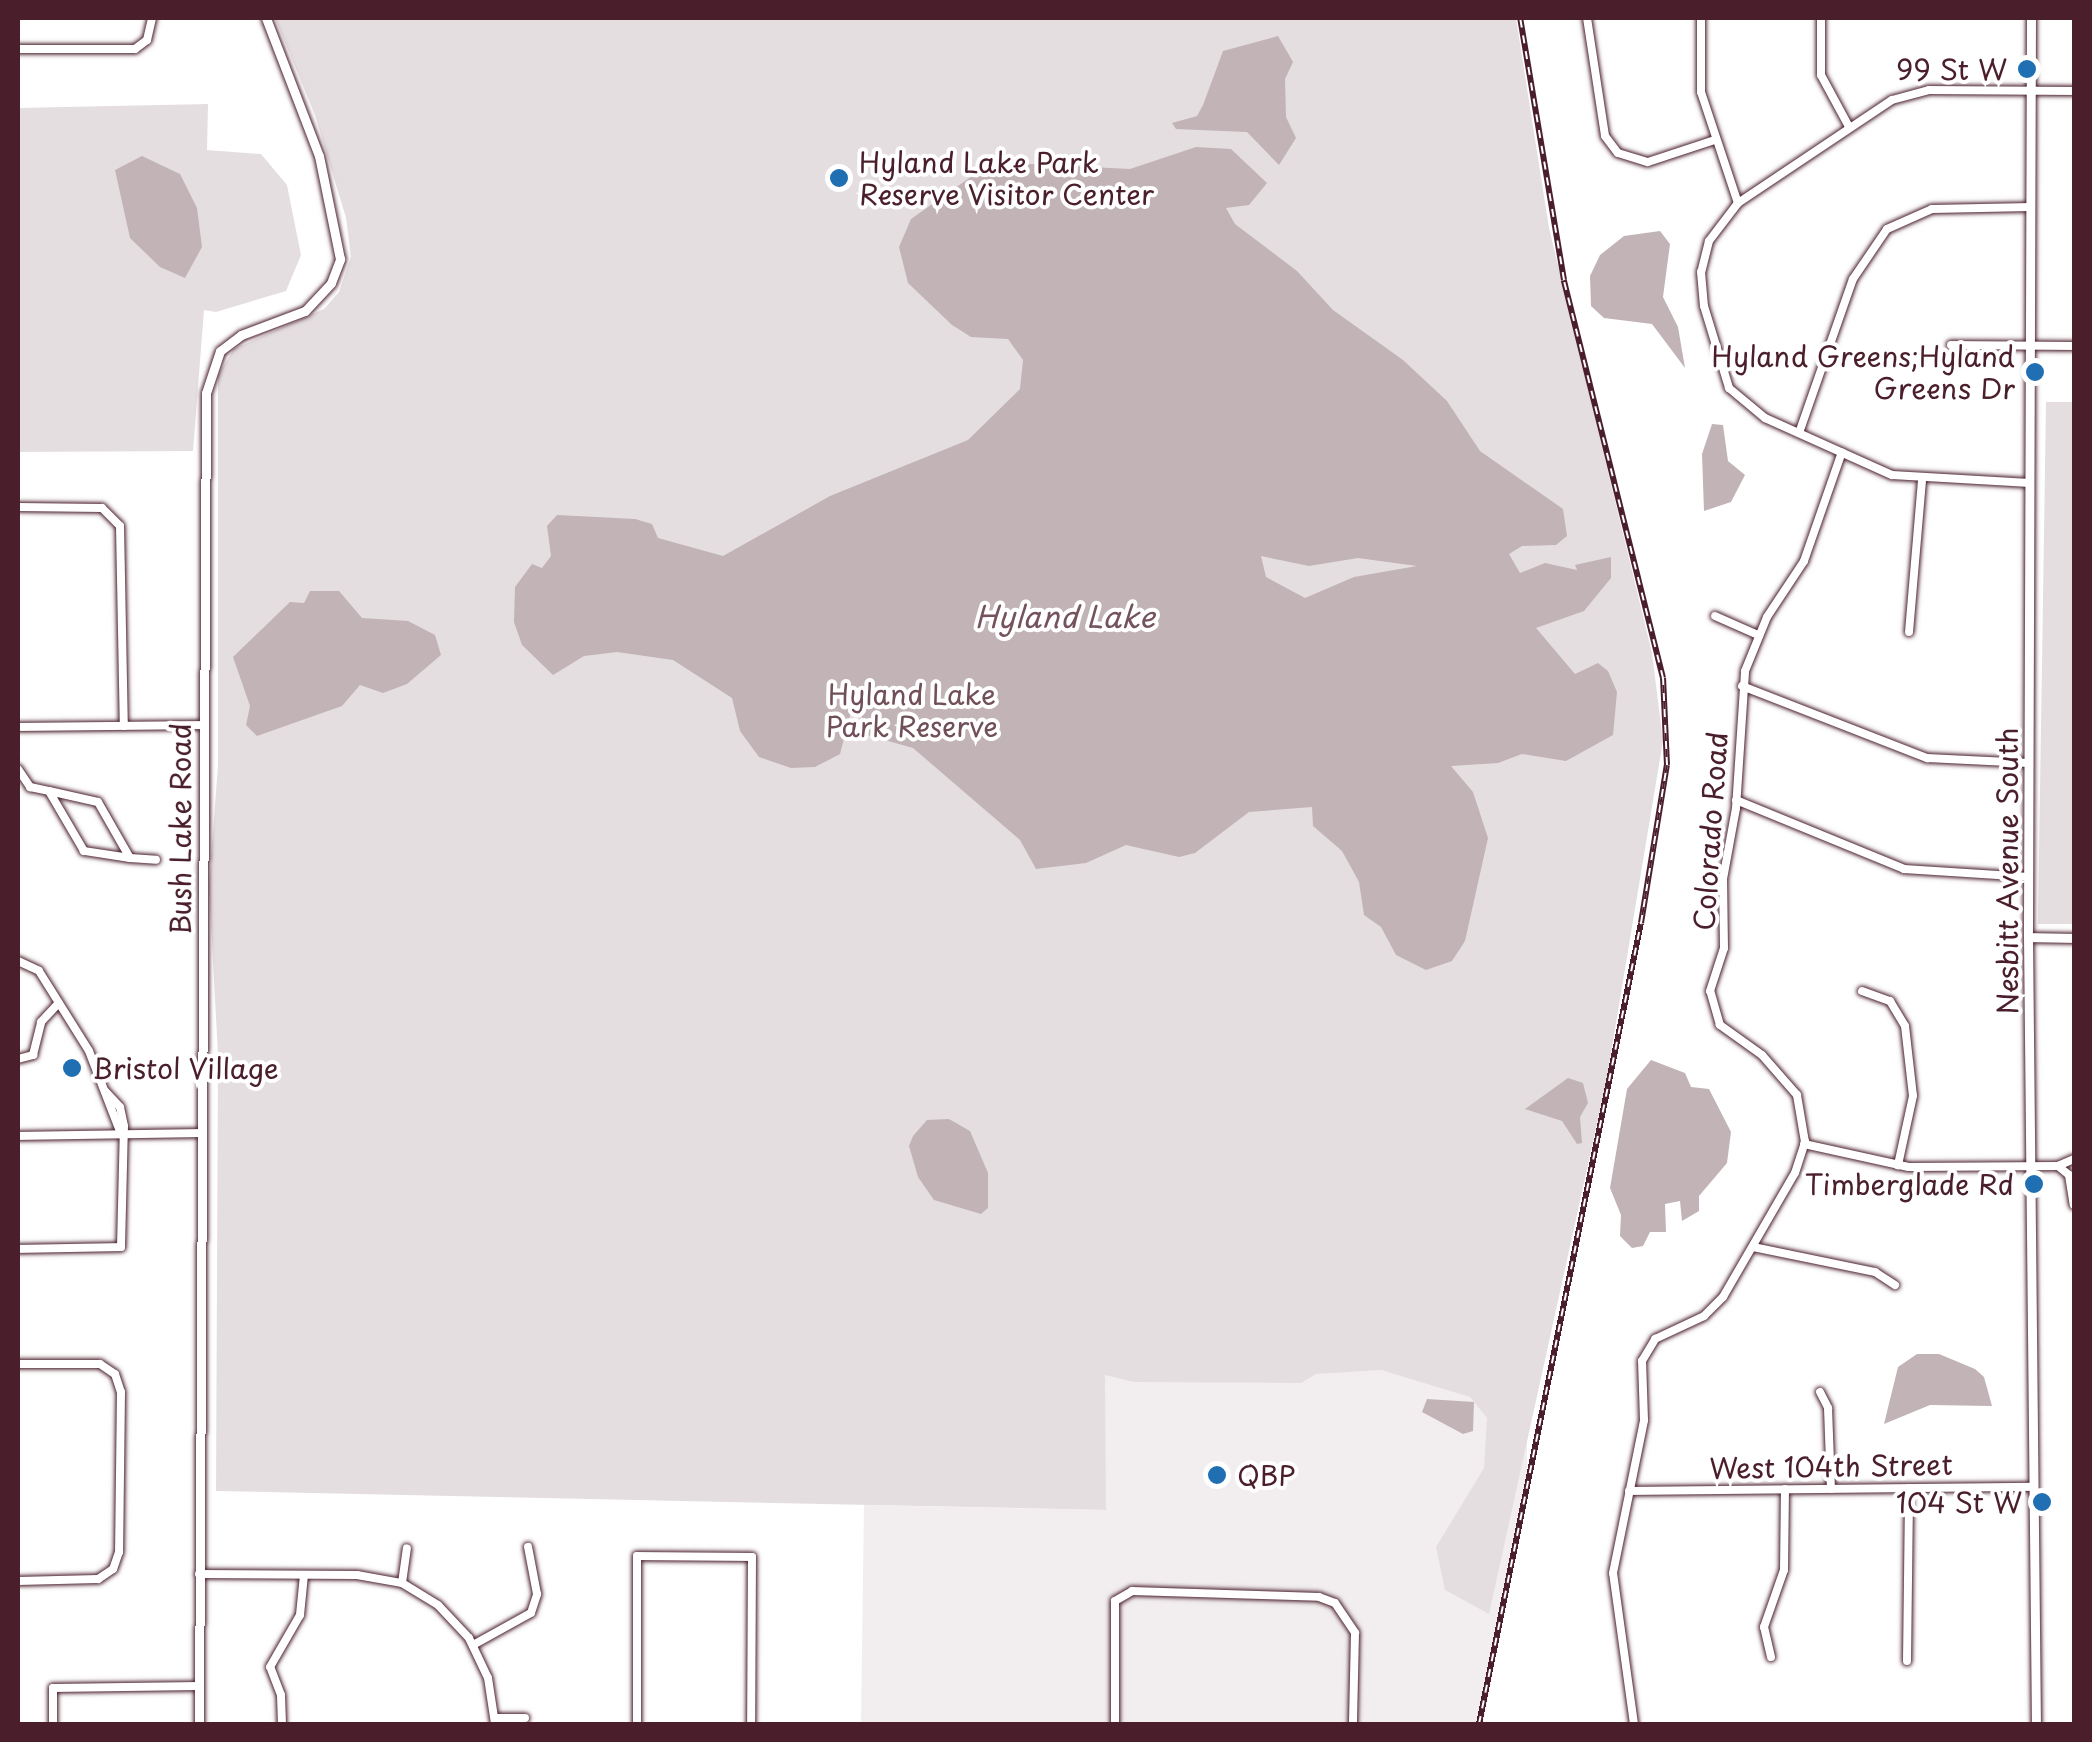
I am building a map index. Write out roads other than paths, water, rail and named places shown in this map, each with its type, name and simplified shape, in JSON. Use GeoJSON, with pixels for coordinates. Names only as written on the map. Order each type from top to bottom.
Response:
{"type":"FeatureCollection","features":[{"type":"Feature","properties":{"kind":"street"},"geometry":{"type":"LineString","coordinates":[[18,49],[135,48],[148,40],[152,18]]}},
{"type":"Feature","properties":{"kind":"street","name":"Bush Lake Road"},"geometry":{"type":"LineString","coordinates":[[198,1724],[208,378],[229,342],[316,302],[340,259],[319,156],[266,18]]}},
{"type":"Feature","properties":{"kind":"street"},"geometry":{"type":"LineString","coordinates":[[1587,18],[1605,136],[1618,153],[1648,162],[1716,140]]}},
{"type":"Feature","properties":{"kind":"street"},"geometry":{"type":"LineString","coordinates":[[1701,18],[1701,92],[1738,203]]}},
{"type":"Feature","properties":{"kind":"street"},"geometry":{"type":"LineString","coordinates":[[1821,18],[1821,75],[1848,125]]}},
{"type":"Feature","properties":{"kind":"street","name":"Nesbitt Avenue South"},"geometry":{"type":"LineString","coordinates":[[2031,18],[2028,938],[2035,1166],[2036,1724]]}},
{"type":"Feature","properties":{"kind":"street"},"geometry":{"type":"LineString","coordinates":[[2030,482],[1922,481],[1799,433],[1739,400],[1717,359],[1701,272],[1709,240],[1738,203],[1848,125],[1892,100],[1928,90],[2074,92]]}},
{"type":"Feature","properties":{"kind":"street"},"geometry":{"type":"LineString","coordinates":[[1799,433],[1853,279],[1888,229],[1932,208],[2031,207]]}},
{"type":"Feature","properties":{"kind":"street"},"geometry":{"type":"LineString","coordinates":[[1951,345],[2074,346]]}},
{"type":"Feature","properties":{"kind":"street","name":"Colorado Road"},"geometry":{"type":"LineString","coordinates":[[1714,1015],[1710,991],[1724,948],[1723,879],[1736,800],[1742,686],[1758,635],[1804,561],[1842,452]]}},
{"type":"Feature","properties":{"kind":"street"},"geometry":{"type":"LineString","coordinates":[[1909,632],[1922,481]]}},
{"type":"Feature","properties":{"kind":"street"},"geometry":{"type":"LineString","coordinates":[[18,508],[102,508],[122,535],[124,726]]}},
{"type":"Feature","properties":{"kind":"street"},"geometry":{"type":"LineString","coordinates":[[1716,616],[1758,635]]}},
{"type":"Feature","properties":{"kind":"street"},"geometry":{"type":"LineString","coordinates":[[1742,686],[1927,758],[2029,763]]}},
{"type":"Feature","properties":{"kind":"street"},"geometry":{"type":"LineString","coordinates":[[18,727],[203,724]]}},
{"type":"Feature","properties":{"kind":"street"},"geometry":{"type":"LineString","coordinates":[[18,769],[30,787],[98,802],[130,858]]}},
{"type":"Feature","properties":{"kind":"street"},"geometry":{"type":"LineString","coordinates":[[49,792],[84,851],[156,860]]}},
{"type":"Feature","properties":{"kind":"street"},"geometry":{"type":"LineString","coordinates":[[1736,800],[1904,869],[2029,877]]}},
{"type":"Feature","properties":{"kind":"street"},"geometry":{"type":"LineString","coordinates":[[2028,938],[2074,938]]}},
{"type":"Feature","properties":{"kind":"street"},"geometry":{"type":"LineString","coordinates":[[18,961],[39,970],[59,1003],[106,1091],[122,1134],[121,1248],[18,1249]]}},
{"type":"Feature","properties":{"kind":"street"},"geometry":{"type":"LineString","coordinates":[[1862,991],[1890,1001],[1905,1026],[1913,1096],[1898,1165]]}},
{"type":"Feature","properties":{"kind":"street"},"geometry":{"type":"LineString","coordinates":[[18,1059],[34,1054],[41,1022],[59,1003]]}},
{"type":"Feature","properties":{"kind":"street"},"geometry":{"type":"LineString","coordinates":[[1634,1724],[1613,1573],[1644,1420],[1640,1374],[1650,1345],[1714,1308],[1753,1246],[1804,1144],[1802,1110],[1788,1082],[1714,1015],[1700,1018]]}},
{"type":"Feature","properties":{"kind":"street"},"geometry":{"type":"LineString","coordinates":[[18,1136],[200,1133]]}},
{"type":"Feature","properties":{"kind":"street"},"geometry":{"type":"LineString","coordinates":[[1804,1144],[1898,1165],[2058,1166],[2074,1159]]}},
{"type":"Feature","properties":{"kind":"street"},"geometry":{"type":"LineString","coordinates":[[2058,1166],[2068,1175],[2074,1205]]}},
{"type":"Feature","properties":{"kind":"street"},"geometry":{"type":"LineString","coordinates":[[1753,1246],[1875,1272],[1895,1285]]}},
{"type":"Feature","properties":{"kind":"street"},"geometry":{"type":"LineString","coordinates":[[1641,1339],[1650,1345]]}},
{"type":"Feature","properties":{"kind":"street"},"geometry":{"type":"LineString","coordinates":[[18,1364],[90,1363],[108,1368],[120,1383],[120,1552],[113,1569],[98,1579],[18,1581]]}},
{"type":"Feature","properties":{"kind":"street"},"geometry":{"type":"LineString","coordinates":[[1820,1392],[1828,1408],[1831,1489]]}},
{"type":"Feature","properties":{"kind":"street","name":"West 104th Street"},"geometry":{"type":"LineString","coordinates":[[1628,1491],[2034,1486]]}},
{"type":"Feature","properties":{"kind":"street"},"geometry":{"type":"LineString","coordinates":[[1907,1661],[1909,1488]]}},
{"type":"Feature","properties":{"kind":"street"},"geometry":{"type":"LineString","coordinates":[[1771,1657],[1764,1627],[1784,1570],[1785,1490]]}},
{"type":"Feature","properties":{"kind":"street"},"geometry":{"type":"LineString","coordinates":[[473,1646],[532,1613],[537,1594],[528,1546]]}},
{"type":"Feature","properties":{"kind":"street"},"geometry":{"type":"LineString","coordinates":[[402,1583],[407,1548]]}},
{"type":"Feature","properties":{"kind":"street"},"geometry":{"type":"LineString","coordinates":[[637,1724],[637,1556],[752,1557],[751,1724]]}},
{"type":"Feature","properties":{"kind":"street"},"geometry":{"type":"LineString","coordinates":[[199,1574],[304,1575],[402,1583],[438,1605],[473,1646],[488,1678],[494,1721],[525,1718]]}},
{"type":"Feature","properties":{"kind":"street"},"geometry":{"type":"LineString","coordinates":[[282,1724],[281,1695],[270,1667],[300,1615],[304,1575]]}},
{"type":"Feature","properties":{"kind":"street"},"geometry":{"type":"LineString","coordinates":[[1115,1724],[1114,1609],[1119,1597],[1132,1591],[1318,1597],[1352,1623],[1353,1724]]}},
{"type":"Feature","properties":{"kind":"street"},"geometry":{"type":"LineString","coordinates":[[53,1724],[53,1688],[199,1686]]}},
{"type":"Feature","properties":{"kind":"water"},"geometry":{"type":"Polygon","coordinates":[[[1278,36],[1293,62],[1285,79],[1286,117],[1296,138],[1279,165],[1247,132],[1176,129],[1172,123],[1197,116],[1223,51],[1278,36]]]}},
{"type":"Feature","properties":{"kind":"water","name":"Hyland Lake"},"geometry":{"type":"Polygon","coordinates":[[[1196,147],[1231,149],[1267,183],[1249,205],[1226,208],[1235,224],[1297,271],[1333,310],[1403,360],[1447,401],[1480,451],[1563,509],[1567,536],[1556,545],[1522,546],[1509,554],[1520,573],[1545,563],[1577,570],[1575,565],[1611,557],[1611,578],[1584,611],[1536,628],[1575,674],[1598,663],[1608,671],[1617,692],[1613,735],[1566,761],[1522,754],[1498,763],[1451,766],[1473,792],[1488,838],[1465,941],[1452,961],[1426,970],[1396,955],[1381,927],[1364,915],[1359,882],[1342,851],[1313,826],[1312,807],[1249,812],[1195,853],[1179,857],[1126,845],[1086,863],[1036,869],[1020,840],[913,748],[867,735],[860,711],[851,712],[840,754],[815,767],[791,768],[759,757],[740,731],[732,698],[673,660],[617,652],[584,656],[553,675],[522,645],[514,622],[515,587],[532,564],[542,568],[551,556],[547,526],[557,515],[635,519],[652,524],[658,538],[723,556],[830,496],[968,440],[1020,389],[1023,360],[1008,339],[971,337],[952,325],[908,283],[899,247],[911,219],[992,162],[1130,169],[1196,147]],[[1261,556],[1266,577],[1305,598],[1354,577],[1417,566],[1358,558],[1309,566],[1261,556]]]}},
{"type":"Feature","properties":{"kind":"water"},"geometry":{"type":"Polygon","coordinates":[[[142,156],[180,174],[197,208],[202,247],[185,278],[160,267],[130,238],[115,170],[142,156]]]}},
{"type":"Feature","properties":{"kind":"water"},"geometry":{"type":"Polygon","coordinates":[[[1660,231],[1670,244],[1663,297],[1678,327],[1685,368],[1652,324],[1604,318],[1591,306],[1590,276],[1600,255],[1624,236],[1660,231]]]}},
{"type":"Feature","properties":{"kind":"water"},"geometry":{"type":"Polygon","coordinates":[[[1712,424],[1723,425],[1728,461],[1745,475],[1731,502],[1704,511],[1702,454],[1712,424]]]}},
{"type":"Feature","properties":{"kind":"water"},"geometry":{"type":"Polygon","coordinates":[[[310,591],[339,591],[362,618],[408,621],[435,635],[441,655],[407,684],[383,693],[360,685],[342,706],[257,736],[246,725],[250,706],[233,657],[290,602],[304,603],[310,591]]]}},
{"type":"Feature","properties":{"kind":"water"},"geometry":{"type":"Polygon","coordinates":[[[1651,1060],[1685,1073],[1691,1087],[1709,1089],[1731,1132],[1727,1163],[1699,1196],[1699,1211],[1682,1221],[1680,1201],[1665,1204],[1666,1232],[1650,1232],[1643,1246],[1632,1248],[1620,1236],[1621,1215],[1610,1188],[1627,1089],[1651,1060]]]}},
{"type":"Feature","properties":{"kind":"water"},"geometry":{"type":"Polygon","coordinates":[[[1568,1078],[1583,1083],[1588,1103],[1580,1117],[1582,1143],[1577,1144],[1562,1121],[1525,1109],[1568,1078]]]}},
{"type":"Feature","properties":{"kind":"water"},"geometry":{"type":"Polygon","coordinates":[[[949,1119],[970,1131],[988,1173],[988,1208],[981,1214],[934,1200],[918,1177],[909,1146],[913,1136],[927,1120],[949,1119]]]}},
{"type":"Feature","properties":{"kind":"water"},"geometry":{"type":"Polygon","coordinates":[[[1917,1354],[1939,1354],[1975,1369],[1984,1377],[1992,1406],[1930,1405],[1884,1424],[1898,1367],[1917,1354]]]}},
{"type":"Feature","properties":{"kind":"water"},"geometry":{"type":"Polygon","coordinates":[[[1427,1399],[1474,1402],[1473,1431],[1463,1434],[1422,1412],[1427,1399]]]}},
{"type":"Feature","properties":{"kind":"railway"},"geometry":{"type":"LineString","coordinates":[[1479,1724],[1641,923],[1667,765],[1663,678],[1564,280],[1520,18]]}},
{"type":"Feature","properties":{"kind":"place","name":"99 St W"},"geometry":{"type":"Point","coordinates":[2027,69]}},
{"type":"Feature","properties":{"kind":"place","name":"Hyland Lake Park Reserve Visitor Center"},"geometry":{"type":"Point","coordinates":[839,178]}},
{"type":"Feature","properties":{"kind":"place","name":"Hyland Greens;Hyland Greens Dr"},"geometry":{"type":"Point","coordinates":[2035,372]}},
{"type":"Feature","properties":{"kind":"place","name":"Bristol Village"},"geometry":{"type":"Point","coordinates":[72,1068]}},
{"type":"Feature","properties":{"kind":"place","name":"Timberglade Rd"},"geometry":{"type":"Point","coordinates":[2034,1184]}},
{"type":"Feature","properties":{"kind":"place","name":"QBP"},"geometry":{"type":"Point","coordinates":[1217,1475]}},
{"type":"Feature","properties":{"kind":"place","name":"104 St W"},"geometry":{"type":"Point","coordinates":[2042,1502]}},
{"type":"Feature","properties":{"kind":"park label","name":"Hyland Lake Park Reserve"},"geometry":{"type":"Point","coordinates":[912,710]}}]}
